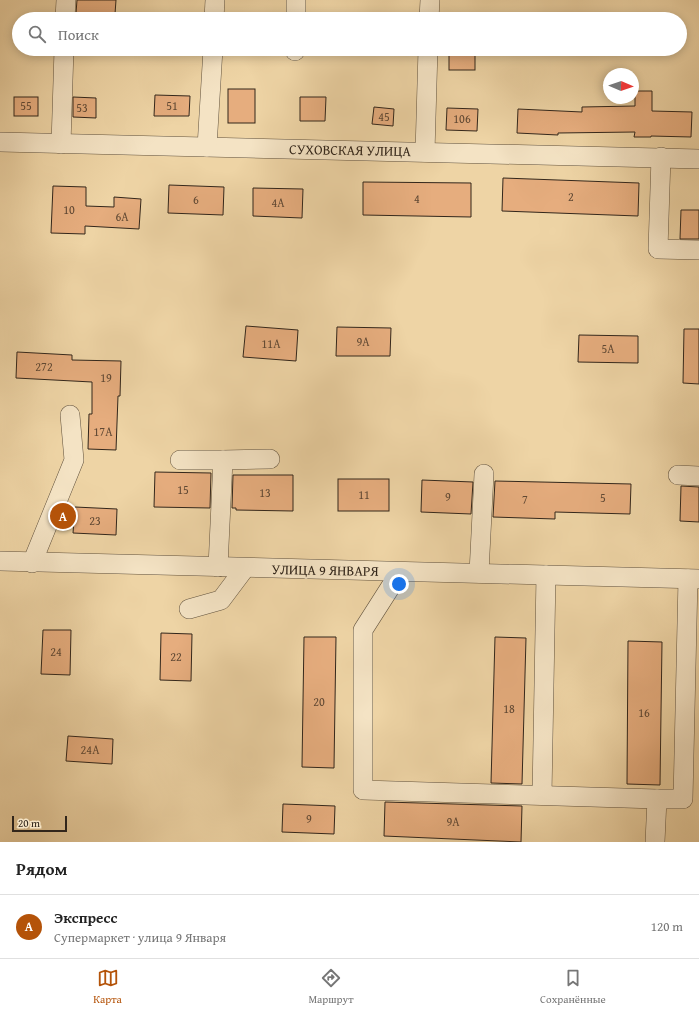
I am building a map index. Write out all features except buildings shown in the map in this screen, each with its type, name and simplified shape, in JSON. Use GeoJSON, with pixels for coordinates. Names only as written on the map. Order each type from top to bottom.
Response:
{"type":"FeatureCollection","features":[{"type":"Feature","properties":{"kind":"street"},"geometry":{"type":"LineString","coordinates":[[65,12],[66,0]]}},
{"type":"Feature","properties":{"kind":"street"},"geometry":{"type":"LineString","coordinates":[[214,12],[215,0]]}},
{"type":"Feature","properties":{"kind":"street"},"geometry":{"type":"LineString","coordinates":[[296,0],[296,12]]}},
{"type":"Feature","properties":{"kind":"street"},"geometry":{"type":"LineString","coordinates":[[429,12],[430,0]]}},
{"type":"Feature","properties":{"kind":"street"},"geometry":{"type":"LineString","coordinates":[[61,144],[64,56]]}},
{"type":"Feature","properties":{"kind":"street"},"geometry":{"type":"LineString","coordinates":[[207,147],[213,56]]}},
{"type":"Feature","properties":{"kind":"street"},"geometry":{"type":"LineString","coordinates":[[425,152],[428,56]]}},
{"type":"Feature","properties":{"kind":"street","name":"СУХОВСКАЯ УЛИЦА"},"geometry":{"type":"LineString","coordinates":[[0,142],[699,158]]}},
{"type":"Feature","properties":{"kind":"street"},"geometry":{"type":"LineString","coordinates":[[661,157],[658,249],[699,250]]}},
{"type":"Feature","properties":{"kind":"street"},"geometry":{"type":"LineString","coordinates":[[32,563],[74,460],[70,415]]}},
{"type":"Feature","properties":{"kind":"street"},"geometry":{"type":"LineString","coordinates":[[180,460],[270,459]]}},
{"type":"Feature","properties":{"kind":"street"},"geometry":{"type":"LineString","coordinates":[[218,567],[223,460]]}},
{"type":"Feature","properties":{"kind":"street"},"geometry":{"type":"LineString","coordinates":[[479,574],[484,474]]}},
{"type":"Feature","properties":{"kind":"street"},"geometry":{"type":"LineString","coordinates":[[678,475],[699,476]]}},
{"type":"Feature","properties":{"kind":"street","name":"УЛИЦА 9 ЯНВАРЯ"},"geometry":{"type":"LineString","coordinates":[[0,561],[693,579]]}},
{"type":"Feature","properties":{"kind":"street"},"geometry":{"type":"LineString","coordinates":[[189,609],[221,600],[245,568]]}},
{"type":"Feature","properties":{"kind":"street"},"geometry":{"type":"LineString","coordinates":[[400,572],[363,630],[363,790],[683,799],[693,579]]}},
{"type":"Feature","properties":{"kind":"street"},"geometry":{"type":"LineString","coordinates":[[542,795],[546,575]]}},
{"type":"Feature","properties":{"kind":"street"},"geometry":{"type":"LineString","coordinates":[[654,842],[657,799]]}},
{"type":"Feature","properties":{"kind":"place","name":"Экспресс"},"geometry":{"type":"Point","coordinates":[63,516]}}]}
